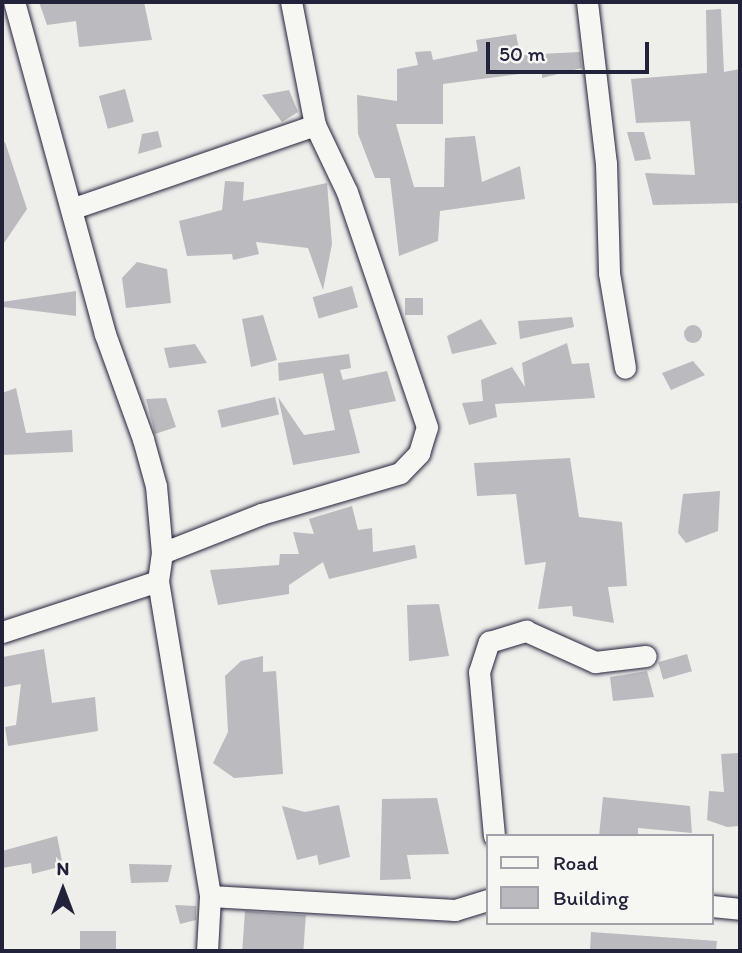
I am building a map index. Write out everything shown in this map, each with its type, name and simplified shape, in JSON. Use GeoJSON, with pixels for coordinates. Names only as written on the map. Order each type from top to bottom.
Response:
{"type":"FeatureCollection","features":[{"type":"Feature","properties":{"kind":"street"},"geometry":{"type":"LineString","coordinates":[[14,2],[74,208],[105,334],[156,486],[162,554],[158,582],[209,896],[207,951]]}},
{"type":"Feature","properties":{"kind":"street"},"geometry":{"type":"LineString","coordinates":[[162,554],[261,514],[400,473],[424,440],[423,400],[315,125],[291,2]]}},
{"type":"Feature","properties":{"kind":"street"},"geometry":{"type":"LineString","coordinates":[[587,2],[606,163],[609,273],[625,368]]}},
{"type":"Feature","properties":{"kind":"street"},"geometry":{"type":"LineString","coordinates":[[74,208],[315,125]]}},
{"type":"Feature","properties":{"kind":"street"},"geometry":{"type":"LineString","coordinates":[[2,632],[158,582]]}},
{"type":"Feature","properties":{"kind":"street"},"geometry":{"type":"LineString","coordinates":[[494,834],[479,672],[489,642],[526,631],[595,662],[646,656]]}},
{"type":"Feature","properties":{"kind":"street"},"geometry":{"type":"LineString","coordinates":[[209,896],[455,910],[486,901]]}},
{"type":"Feature","properties":{"kind":"street"},"geometry":{"type":"LineString","coordinates":[[714,906],[740,909]]}},
{"type":"Feature","properties":{"kind":"building"},"geometry":{"type":"Polygon","coordinates":[[[39,2],[144,2],[152,40],[79,47],[76,21],[47,25],[39,2]]]}},
{"type":"Feature","properties":{"kind":"building"},"geometry":{"type":"Polygon","coordinates":[[[721,9],[724,72],[740,69],[740,203],[653,205],[645,173],[695,175],[690,121],[636,123],[631,79],[707,73],[706,10],[721,9]]]}},
{"type":"Feature","properties":{"kind":"building"},"geometry":{"type":"Polygon","coordinates":[[[516,34],[520,55],[580,52],[582,68],[542,78],[542,71],[443,84],[443,124],[396,124],[414,187],[444,187],[445,138],[475,136],[482,182],[520,166],[525,199],[440,211],[438,241],[399,256],[390,178],[375,178],[358,134],[357,95],[397,101],[397,69],[418,65],[415,52],[431,51],[433,60],[478,51],[476,40],[516,34]]]}},
{"type":"Feature","properties":{"kind":"building"},"geometry":{"type":"Polygon","coordinates":[[[125,89],[134,122],[108,129],[99,96],[125,89]]]}},
{"type":"Feature","properties":{"kind":"building"},"geometry":{"type":"Polygon","coordinates":[[[289,90],[298,112],[282,122],[262,95],[289,90]]]}},
{"type":"Feature","properties":{"kind":"building"},"geometry":{"type":"Polygon","coordinates":[[[158,131],[162,147],[138,154],[142,134],[158,131]]]}},
{"type":"Feature","properties":{"kind":"building"},"geometry":{"type":"Polygon","coordinates":[[[627,132],[644,132],[651,159],[635,161],[627,132]]]}},
{"type":"Feature","properties":{"kind":"building"},"geometry":{"type":"Polygon","coordinates":[[[5,142],[27,209],[2,246],[2,143],[5,142]]]}},
{"type":"Feature","properties":{"kind":"building"},"geometry":{"type":"Polygon","coordinates":[[[225,181],[244,182],[243,201],[327,183],[332,244],[323,290],[308,248],[256,242],[259,254],[233,260],[232,254],[187,256],[179,221],[222,210],[225,181]]]}},
{"type":"Feature","properties":{"kind":"building"},"geometry":{"type":"Polygon","coordinates":[[[137,262],[167,269],[171,303],[126,308],[122,278],[137,262]]]}},
{"type":"Feature","properties":{"kind":"building"},"geometry":{"type":"Polygon","coordinates":[[[352,286],[358,307],[319,318],[313,297],[352,286]]]}},
{"type":"Feature","properties":{"kind":"building"},"geometry":{"type":"Polygon","coordinates":[[[76,291],[76,316],[3,307],[2,302],[76,291]]]}},
{"type":"Feature","properties":{"kind":"building"},"geometry":{"type":"Polygon","coordinates":[[[405,298],[423,298],[423,315],[405,315],[405,298]]]}},
{"type":"Feature","properties":{"kind":"building"},"geometry":{"type":"Polygon","coordinates":[[[263,315],[277,360],[251,367],[242,319],[263,315]]]}},
{"type":"Feature","properties":{"kind":"building"},"geometry":{"type":"Polygon","coordinates":[[[572,317],[574,327],[520,339],[518,321],[572,317]]]}},
{"type":"Feature","properties":{"kind":"building"},"geometry":{"type":"Polygon","coordinates":[[[481,319],[497,344],[452,354],[447,336],[481,319]]]}},
{"type":"Feature","properties":{"kind":"building"},"geometry":{"type":"Polygon","coordinates":[[[689,325],[697,325],[702,334],[700,341],[689,343],[684,338],[684,330],[689,325]]]}},
{"type":"Feature","properties":{"kind":"building"},"geometry":{"type":"Polygon","coordinates":[[[567,343],[572,364],[589,363],[595,398],[495,404],[497,417],[469,425],[462,403],[483,401],[481,380],[512,367],[525,387],[522,363],[567,343]]]}},
{"type":"Feature","properties":{"kind":"building"},"geometry":{"type":"Polygon","coordinates":[[[195,344],[207,363],[169,368],[164,348],[195,344]]]}},
{"type":"Feature","properties":{"kind":"building"},"geometry":{"type":"Polygon","coordinates":[[[349,354],[351,368],[340,370],[343,380],[387,371],[396,401],[349,410],[360,453],[293,465],[278,397],[304,435],[335,430],[323,373],[279,381],[278,363],[349,354]]]}},
{"type":"Feature","properties":{"kind":"building"},"geometry":{"type":"Polygon","coordinates":[[[693,361],[705,375],[671,390],[662,373],[693,361]]]}},
{"type":"Feature","properties":{"kind":"building"},"geometry":{"type":"Polygon","coordinates":[[[16,388],[26,433],[72,430],[73,452],[2,455],[2,393],[16,388]]]}},
{"type":"Feature","properties":{"kind":"building"},"geometry":{"type":"Polygon","coordinates":[[[275,397],[279,415],[222,428],[218,410],[275,397]]]}},
{"type":"Feature","properties":{"kind":"building"},"geometry":{"type":"Polygon","coordinates":[[[166,398],[176,427],[155,434],[146,399],[166,398]]]}},
{"type":"Feature","properties":{"kind":"building"},"geometry":{"type":"Polygon","coordinates":[[[570,458],[579,517],[622,522],[627,586],[608,587],[614,623],[573,616],[572,606],[538,609],[546,562],[525,565],[516,494],[477,496],[474,463],[570,458]]]}},
{"type":"Feature","properties":{"kind":"building"},"geometry":{"type":"Polygon","coordinates":[[[720,491],[718,531],[686,543],[678,533],[683,494],[720,491]]]}},
{"type":"Feature","properties":{"kind":"building"},"geometry":{"type":"Polygon","coordinates":[[[352,506],[358,530],[372,528],[373,552],[415,545],[417,558],[329,579],[323,562],[289,585],[289,594],[218,605],[210,570],[279,565],[280,554],[299,554],[293,532],[314,534],[309,519],[352,506]]]}},
{"type":"Feature","properties":{"kind":"building"},"geometry":{"type":"Polygon","coordinates":[[[439,604],[449,656],[409,661],[407,605],[439,604]]]}},
{"type":"Feature","properties":{"kind":"building"},"geometry":{"type":"Polygon","coordinates":[[[44,649],[52,703],[95,697],[98,731],[8,746],[5,727],[16,725],[21,684],[4,687],[3,657],[44,649]]]}},
{"type":"Feature","properties":{"kind":"building"},"geometry":{"type":"Polygon","coordinates":[[[687,654],[692,671],[663,680],[658,662],[687,654]]]}},
{"type":"Feature","properties":{"kind":"building"},"geometry":{"type":"Polygon","coordinates":[[[263,656],[263,672],[276,671],[283,774],[234,778],[213,763],[228,732],[225,676],[241,661],[263,656]]]}},
{"type":"Feature","properties":{"kind":"building"},"geometry":{"type":"Polygon","coordinates":[[[647,671],[654,697],[613,701],[610,677],[647,671]]]}},
{"type":"Feature","properties":{"kind":"building"},"geometry":{"type":"Polygon","coordinates":[[[740,753],[740,826],[727,827],[707,820],[709,791],[724,792],[721,754],[740,753]]]}},
{"type":"Feature","properties":{"kind":"building"},"geometry":{"type":"Polygon","coordinates":[[[603,797],[690,806],[692,833],[638,828],[638,834],[599,834],[603,797]]]}},
{"type":"Feature","properties":{"kind":"building"},"geometry":{"type":"Polygon","coordinates":[[[437,798],[449,854],[407,855],[411,879],[380,880],[382,799],[437,798]]]}},
{"type":"Feature","properties":{"kind":"building"},"geometry":{"type":"Polygon","coordinates":[[[339,805],[350,857],[319,865],[317,855],[297,860],[282,806],[305,812],[339,805]]]}},
{"type":"Feature","properties":{"kind":"building"},"geometry":{"type":"Polygon","coordinates":[[[57,836],[63,866],[32,874],[31,863],[2,868],[2,851],[57,836]]]}},
{"type":"Feature","properties":{"kind":"building"},"geometry":{"type":"Polygon","coordinates":[[[129,864],[172,865],[168,882],[131,883],[129,864]]]}},
{"type":"Feature","properties":{"kind":"building"},"geometry":{"type":"Polygon","coordinates":[[[175,905],[196,906],[196,920],[180,924],[175,905]]]}},
{"type":"Feature","properties":{"kind":"building"},"geometry":{"type":"Polygon","coordinates":[[[245,911],[306,915],[303,951],[242,951],[245,911]]]}},
{"type":"Feature","properties":{"kind":"building"},"geometry":{"type":"Polygon","coordinates":[[[80,931],[116,931],[116,951],[80,951],[80,931]]]}},
{"type":"Feature","properties":{"kind":"building"},"geometry":{"type":"Polygon","coordinates":[[[591,932],[717,941],[716,951],[590,951],[591,932]]]}}]}
